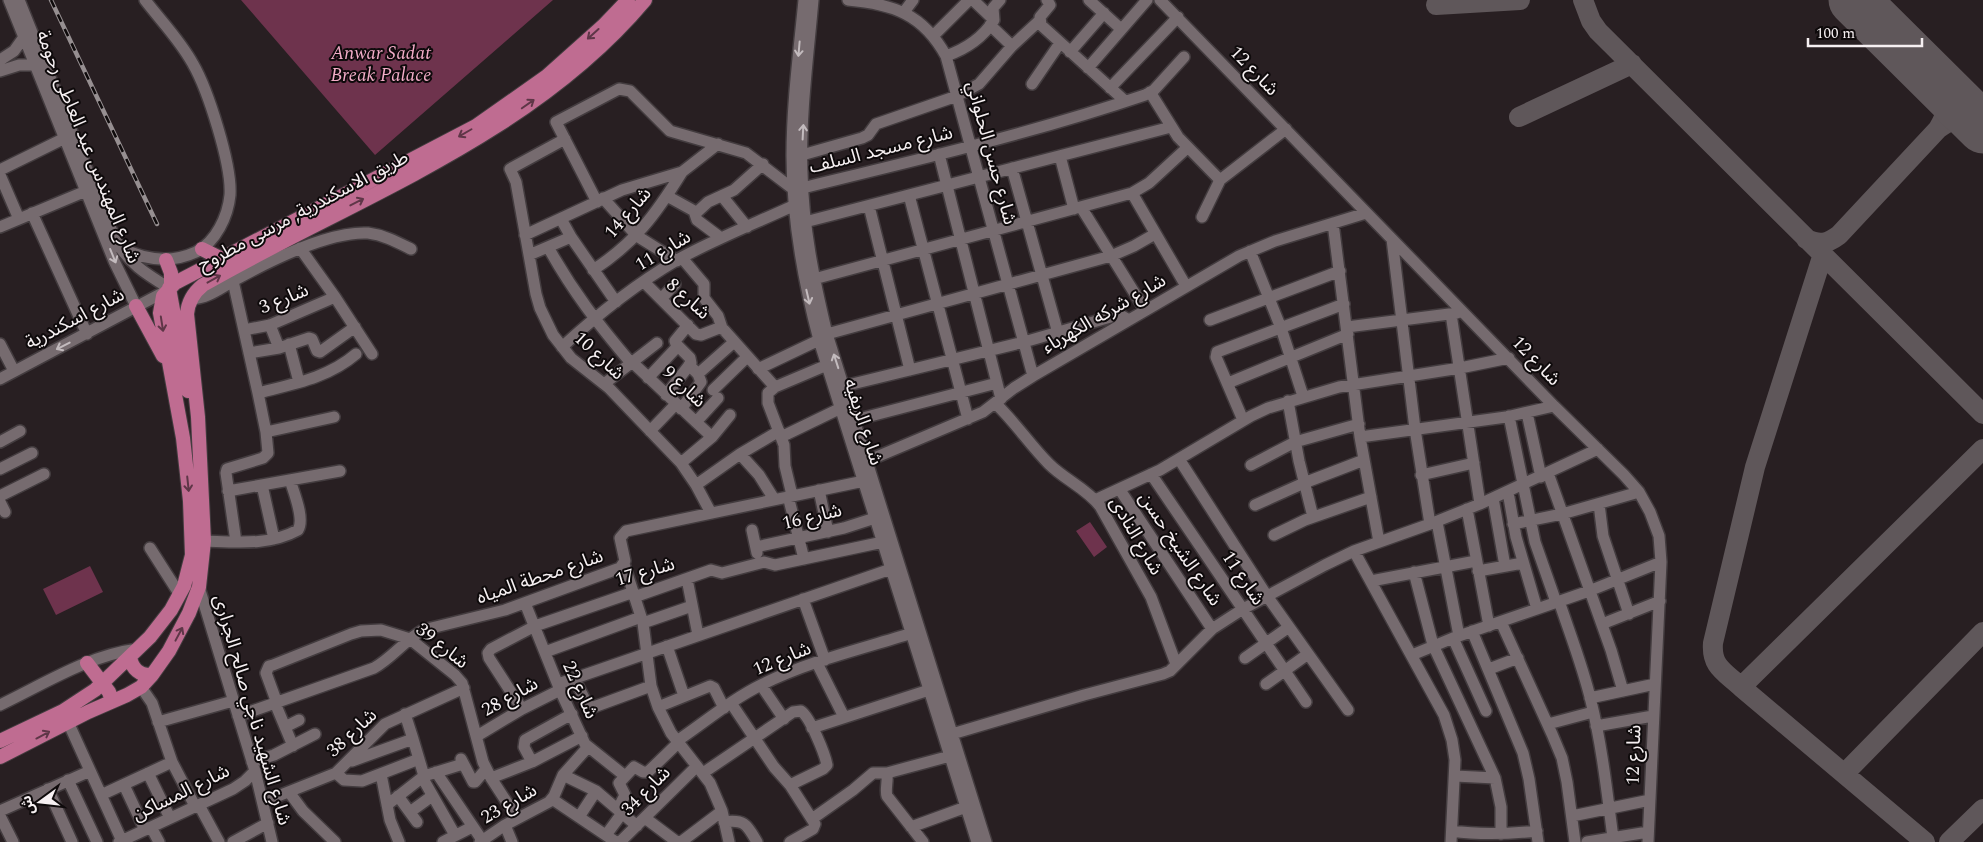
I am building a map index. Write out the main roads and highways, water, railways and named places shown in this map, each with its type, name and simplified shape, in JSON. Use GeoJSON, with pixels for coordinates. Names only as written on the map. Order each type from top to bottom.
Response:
{"type":"FeatureCollection","features":[{"type":"Feature","properties":{"kind":"main road","name":"طريق الاسكندرية, مرسى مطروح"},"geometry":{"type":"LineString","coordinates":[[169,288],[220,258],[283,228],[472,129],[547,76],[603,26],[628,0]]}},
{"type":"Feature","properties":{"kind":"main road","name":"طريق الاسكندرية, مرسى مطروح"},"geometry":{"type":"LineString","coordinates":[[0,757],[68,722],[127,695],[141,686],[152,675],[177,639],[189,613],[198,587],[204,541],[198,417],[187,314],[191,299],[198,289],[481,137],[555,85],[613,34],[645,0]]}},
{"type":"Feature","properties":{"kind":"main road"},"geometry":{"type":"LineString","coordinates":[[202,249],[220,258]]}},
{"type":"Feature","properties":{"kind":"main road"},"geometry":{"type":"LineString","coordinates":[[166,260],[171,273],[169,288],[188,391],[198,417]]}},
{"type":"Feature","properties":{"kind":"main road"},"geometry":{"type":"LineString","coordinates":[[0,741],[63,711],[88,695],[134,653],[161,624],[180,595],[190,565],[192,534],[185,453],[160,313],[161,302],[169,288]]}},
{"type":"Feature","properties":{"kind":"main road"},"geometry":{"type":"LineString","coordinates":[[136,306],[169,367]]}},
{"type":"Feature","properties":{"kind":"main road"},"geometry":{"type":"LineString","coordinates":[[134,653],[132,666],[139,673],[152,675]]}},
{"type":"Feature","properties":{"kind":"main road"},"geometry":{"type":"LineString","coordinates":[[87,663],[109,692],[112,701]]}},
{"type":"Feature","properties":{"kind":"railway"},"geometry":{"type":"LineString","coordinates":[[51,0],[157,224]]}},
{"type":"Feature","properties":{"kind":"park label","name":"Anwar Sadat Break Palace"},"geometry":{"type":"Point","coordinates":[381,64]}}]}
